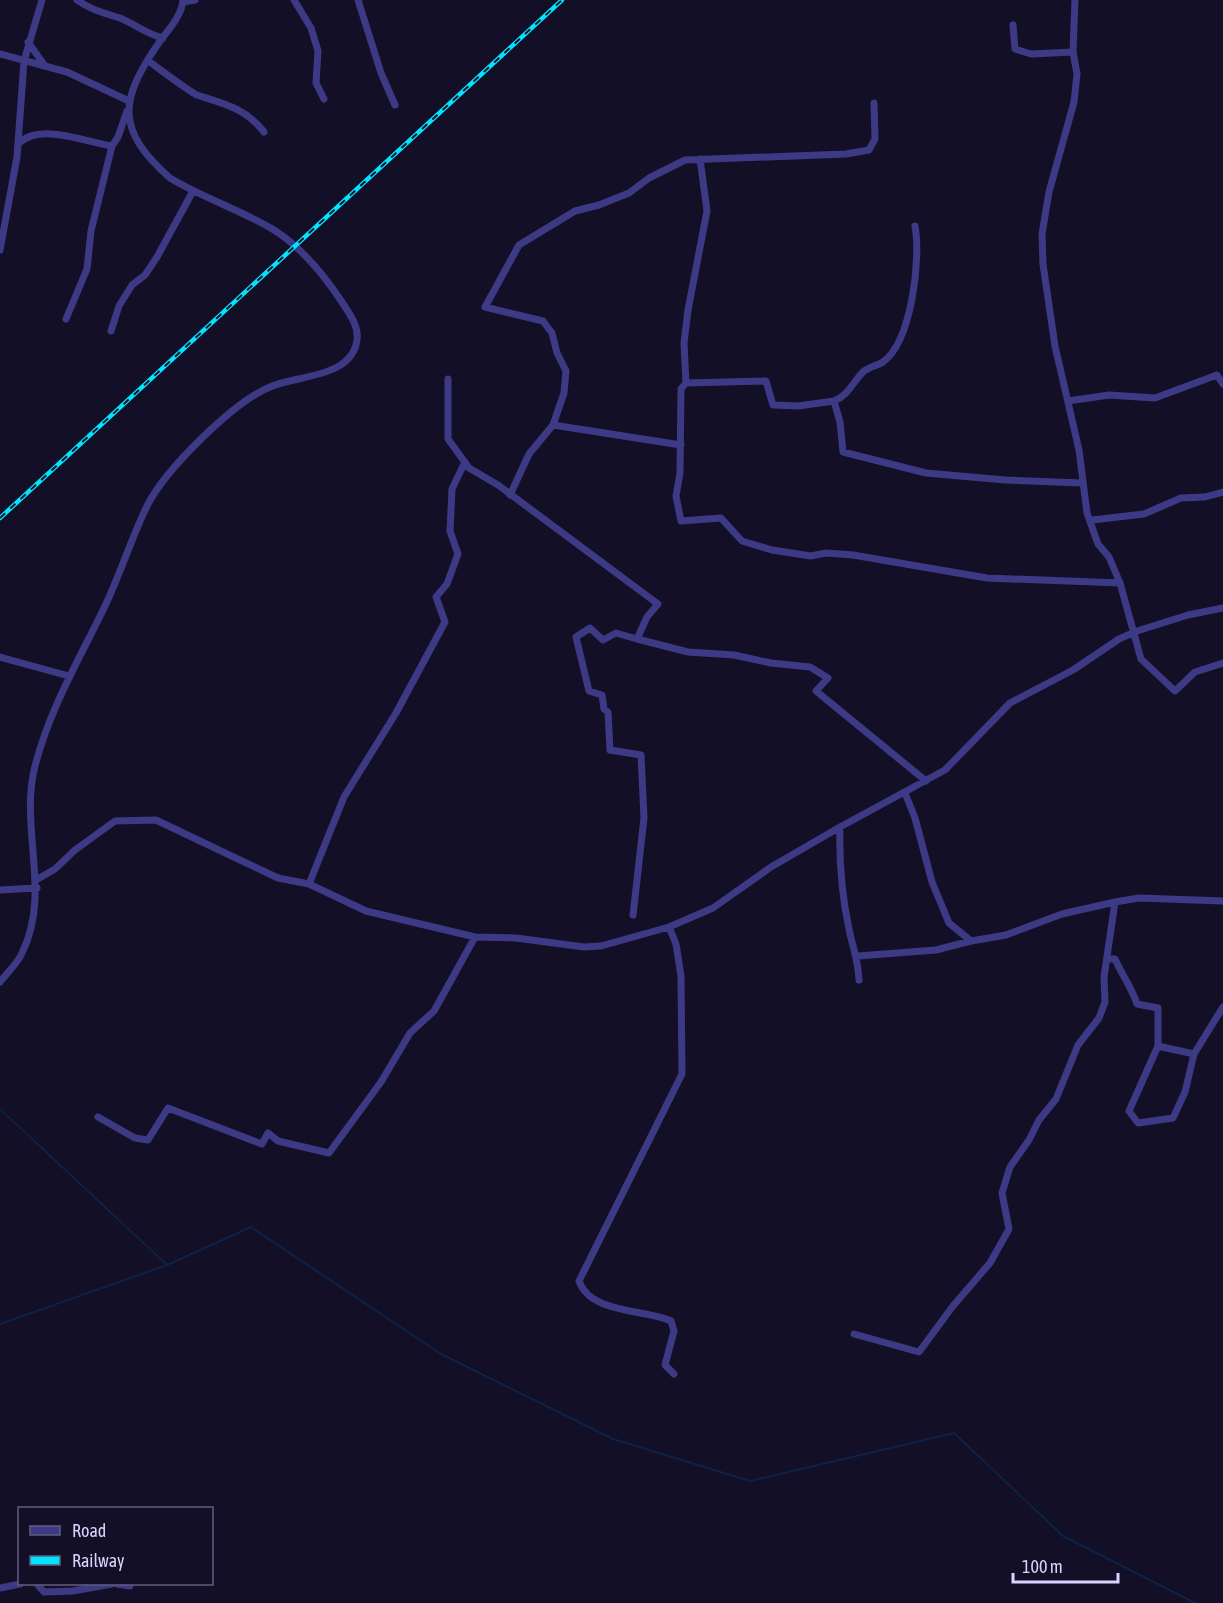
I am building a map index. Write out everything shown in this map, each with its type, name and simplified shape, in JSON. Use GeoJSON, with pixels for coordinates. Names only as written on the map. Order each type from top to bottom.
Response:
{"type":"FeatureCollection","features":[{"type":"Feature","properties":{"kind":"street"},"geometry":{"type":"LineString","coordinates":[[0,250],[18,144],[24,61],[42,0]]}},
{"type":"Feature","properties":{"kind":"street"},"geometry":{"type":"LineString","coordinates":[[77,0],[92,10],[120,18],[142,32],[162,38]]}},
{"type":"Feature","properties":{"kind":"street"},"geometry":{"type":"LineString","coordinates":[[66,319],[87,269],[91,231],[112,146],[118,137],[129,101],[148,60],[176,18],[183,1],[195,0]]}},
{"type":"Feature","properties":{"kind":"street"},"geometry":{"type":"LineString","coordinates":[[294,0],[315,39],[318,51],[316,83],[324,99]]}},
{"type":"Feature","properties":{"kind":"street"},"geometry":{"type":"LineString","coordinates":[[358,0],[381,73],[395,105]]}},
{"type":"Feature","properties":{"kind":"street"},"geometry":{"type":"LineString","coordinates":[[1075,0],[1073,52],[1077,74],[1074,102],[1049,192],[1042,234],[1043,264],[1055,346],[1068,401],[1086,507],[1098,544],[1109,557],[1120,583],[1141,659],[1175,691],[1195,672],[1223,663]]}},
{"type":"Feature","properties":{"kind":"street"},"geometry":{"type":"LineString","coordinates":[[1013,25],[1015,49],[1031,54],[1073,52]]}},
{"type":"Feature","properties":{"kind":"street"},"geometry":{"type":"LineString","coordinates":[[28,42],[45,66]]}},
{"type":"Feature","properties":{"kind":"street"},"geometry":{"type":"LineString","coordinates":[[0,54],[80,77],[129,101]]}},
{"type":"Feature","properties":{"kind":"street"},"geometry":{"type":"LineString","coordinates":[[148,60],[193,93],[212,97],[249,115],[264,132]]}},
{"type":"Feature","properties":{"kind":"street"},"geometry":{"type":"LineString","coordinates":[[510,495],[519,482],[529,454],[553,425],[564,393],[566,371],[557,353],[552,333],[543,321],[486,307],[519,245],[575,212],[629,193],[649,178],[685,160],[716,157],[846,154],[869,150],[875,139],[874,103]]}},
{"type":"Feature","properties":{"kind":"street"},"geometry":{"type":"LineString","coordinates":[[0,982],[22,954],[32,924],[37,888],[31,822],[33,770],[48,720],[105,606],[148,504],[172,471],[203,438],[262,391],[333,369],[346,361],[357,341],[355,324],[338,297],[295,246],[274,230],[170,178],[159,168],[134,135],[127,110]]}},
{"type":"Feature","properties":{"kind":"street"},"geometry":{"type":"LineString","coordinates":[[18,144],[31,135],[45,134],[112,146]]}},
{"type":"Feature","properties":{"kind":"street"},"geometry":{"type":"LineString","coordinates":[[700,159],[706,211],[684,343],[686,383],[681,389],[681,445],[676,496],[681,521],[721,518],[742,541],[772,550],[811,556],[826,553],[853,555],[987,578],[1120,583]]}},
{"type":"Feature","properties":{"kind":"street"},"geometry":{"type":"LineString","coordinates":[[111,331],[119,306],[132,285],[145,275],[193,191]]}},
{"type":"Feature","properties":{"kind":"street"},"geometry":{"type":"LineString","coordinates":[[0,210],[8,206]]}},
{"type":"Feature","properties":{"kind":"street"},"geometry":{"type":"LineString","coordinates":[[686,383],[766,381],[773,405],[798,406],[834,401],[844,396],[864,371],[885,361],[899,339],[914,293],[917,240],[915,226]]}},
{"type":"Feature","properties":{"kind":"street"},"geometry":{"type":"LineString","coordinates":[[1068,401],[1109,395],[1155,398],[1217,375],[1223,384]]}},
{"type":"Feature","properties":{"kind":"street"},"geometry":{"type":"LineString","coordinates":[[448,379],[446,407],[448,439],[465,462],[657,604],[647,617],[637,639]]}},
{"type":"Feature","properties":{"kind":"street"},"geometry":{"type":"LineString","coordinates":[[834,401],[840,422],[843,452],[926,473],[1005,480],[1082,483]]}},
{"type":"Feature","properties":{"kind":"street"},"geometry":{"type":"LineString","coordinates":[[553,425],[681,445]]}},
{"type":"Feature","properties":{"kind":"street"},"geometry":{"type":"LineString","coordinates":[[309,884],[345,797],[396,712],[445,622],[436,597],[447,584],[458,554],[450,531],[452,489],[465,462]]}},
{"type":"Feature","properties":{"kind":"street"},"geometry":{"type":"LineString","coordinates":[[1092,520],[1144,514],[1180,498],[1205,497],[1223,492]]}},
{"type":"Feature","properties":{"kind":"street"},"geometry":{"type":"LineString","coordinates":[[36,880],[48,874],[75,850],[115,821],[143,819],[167,824],[278,878],[309,884],[366,911],[474,937],[516,938],[584,947],[601,946],[669,927],[713,908],[771,867],[840,826],[945,770],[1010,704],[1073,670],[1133,633],[1188,615],[1223,608]]}},
{"type":"Feature","properties":{"kind":"street"},"geometry":{"type":"LineString","coordinates":[[633,915],[644,818],[641,755],[610,750],[608,712],[604,709],[602,695],[589,691],[576,637],[590,628],[603,640],[616,633],[688,652],[734,655],[771,663],[810,667],[828,678],[816,690],[926,781]]}},
{"type":"Feature","properties":{"kind":"street"},"geometry":{"type":"LineString","coordinates":[[0,657],[69,676]]}},
{"type":"Feature","properties":{"kind":"street"},"geometry":{"type":"LineString","coordinates":[[904,793],[915,818],[932,882],[949,923],[971,941]]}},
{"type":"Feature","properties":{"kind":"street"},"geometry":{"type":"LineString","coordinates":[[840,826],[844,905],[849,933],[858,956],[859,980]]}},
{"type":"Feature","properties":{"kind":"street"},"geometry":{"type":"LineString","coordinates":[[36,868],[48,874]]}},
{"type":"Feature","properties":{"kind":"street"},"geometry":{"type":"LineString","coordinates":[[0,890],[37,888]]}},
{"type":"Feature","properties":{"kind":"street"},"geometry":{"type":"LineString","coordinates":[[858,956],[936,950],[1006,935],[1062,914],[1139,898],[1223,901]]}},
{"type":"Feature","properties":{"kind":"street"},"geometry":{"type":"LineString","coordinates":[[854,1334],[919,1352],[953,1306],[990,1263],[1009,1229],[1002,1193],[1010,1167],[1029,1140],[1039,1120],[1056,1099],[1078,1045],[1099,1018],[1105,1002],[1104,977],[1109,959],[1115,902]]}},
{"type":"Feature","properties":{"kind":"street"},"geometry":{"type":"LineString","coordinates":[[669,927],[676,945],[681,976],[682,1074],[579,1281],[586,1292],[607,1305],[629,1313],[671,1321],[674,1331],[665,1365],[674,1374]]}},
{"type":"Feature","properties":{"kind":"street"},"geometry":{"type":"LineString","coordinates":[[98,1117],[135,1138],[148,1140],[168,1108],[262,1144],[268,1133],[278,1142],[329,1153],[381,1082],[410,1033],[434,1011],[474,937]]}},
{"type":"Feature","properties":{"kind":"street"},"geometry":{"type":"LineString","coordinates":[[1109,959],[1115,958],[1120,972],[1131,984],[1137,1004],[1158,1008],[1158,1046],[1129,1111],[1138,1123],[1173,1118],[1185,1092],[1194,1054],[1223,1007]]}},
{"type":"Feature","properties":{"kind":"street"},"geometry":{"type":"LineString","coordinates":[[1158,1046],[1194,1054]]}},
{"type":"Feature","properties":{"kind":"street"},"geometry":{"type":"LineString","coordinates":[[0,1588],[18,1584]]}},
{"type":"Feature","properties":{"kind":"street"},"geometry":{"type":"LineString","coordinates":[[38,1585],[44,1592],[73,1591],[106,1585]]}},
{"type":"Feature","properties":{"kind":"street"},"geometry":{"type":"LineString","coordinates":[[124,1585],[130,1586]]}},
{"type":"Feature","properties":{"kind":"waterway"},"geometry":{"type":"LineString","coordinates":[[0,1109],[167,1265]]}},
{"type":"Feature","properties":{"kind":"waterway"},"geometry":{"type":"LineString","coordinates":[[0,1324],[167,1265],[251,1227],[441,1354],[613,1439],[750,1481],[954,1433],[1063,1536],[1195,1603]]}},
{"type":"Feature","properties":{"kind":"railway"},"geometry":{"type":"LineString","coordinates":[[0,518],[562,0]]}}]}
